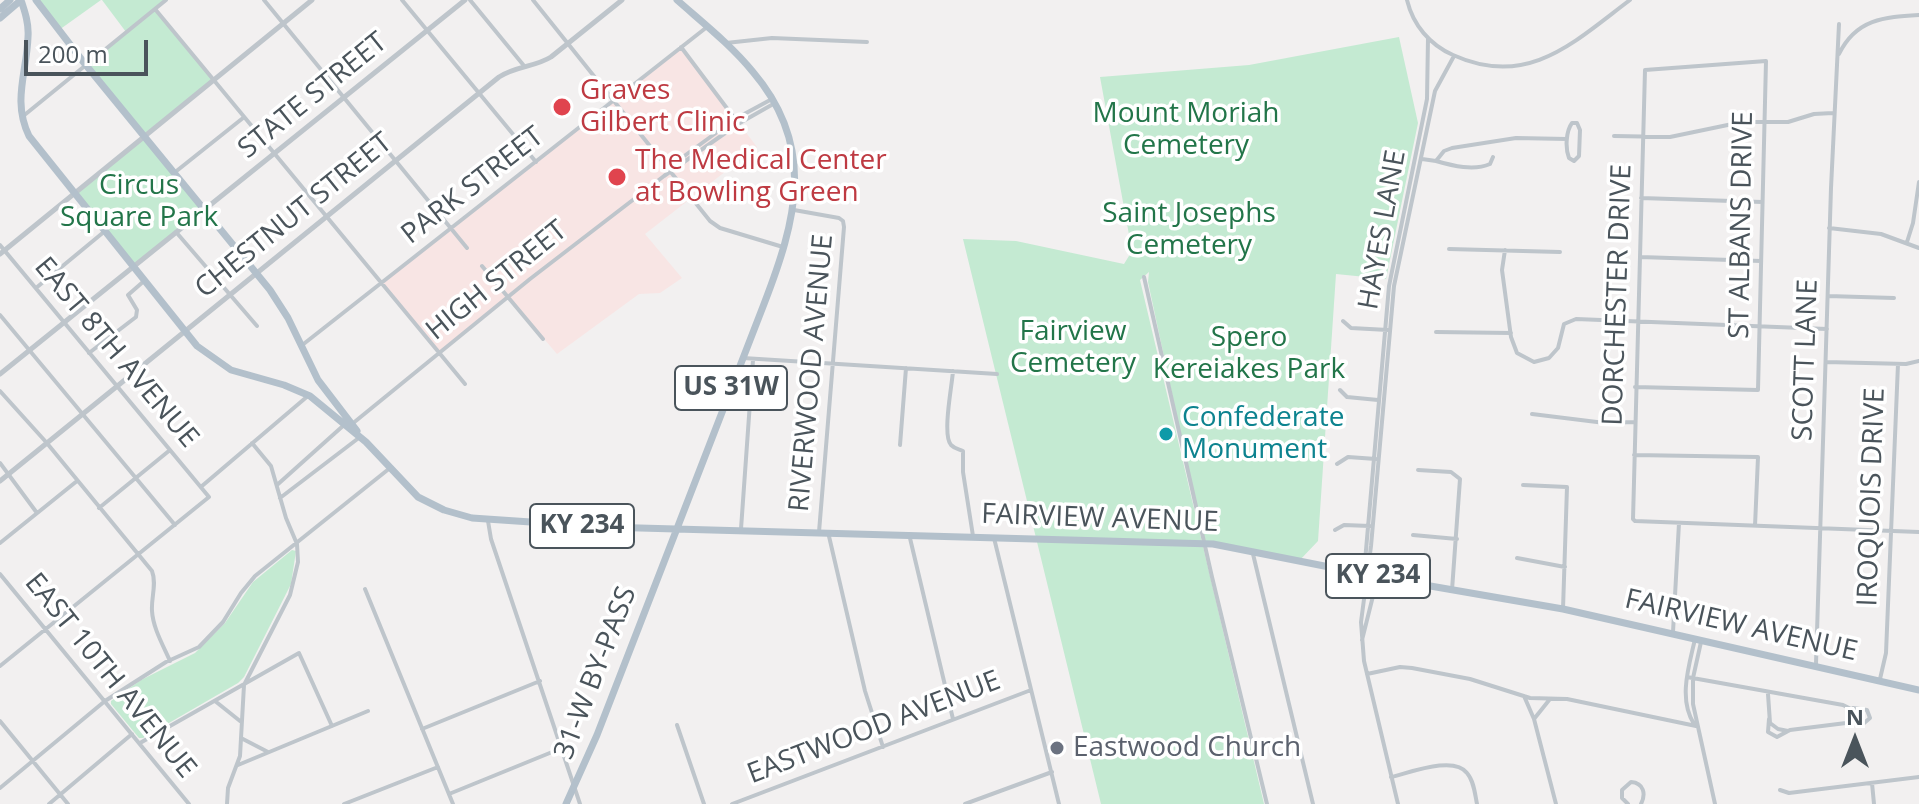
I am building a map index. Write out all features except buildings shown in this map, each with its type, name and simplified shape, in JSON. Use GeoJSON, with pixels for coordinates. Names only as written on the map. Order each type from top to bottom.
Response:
{"type":"FeatureCollection","features":[{"type":"Feature","properties":{"kind":"main road"},"geometry":{"type":"LineString","coordinates":[[0,9],[10,0]]}},
{"type":"Feature","properties":{"kind":"main road"},"geometry":{"type":"LineString","coordinates":[[0,18],[21,0]]}},
{"type":"Feature","properties":{"kind":"main road","name":"KY 234"},"geometry":{"type":"LineString","coordinates":[[21,0],[29,36],[19,95],[22,117],[33,143],[200,349],[224,366],[309,395]]}},
{"type":"Feature","properties":{"kind":"main road","name":"KY 234"},"geometry":{"type":"LineString","coordinates":[[36,0],[256,272],[285,312],[318,380],[348,424]]}},
{"type":"Feature","properties":{"kind":"main road","name":"31-W BY-PASS"},"geometry":{"type":"LineString","coordinates":[[566,804],[743,358],[785,248],[794,210],[796,187],[793,157],[786,130],[773,101],[754,73],[677,0]]}},
{"type":"Feature","properties":{"kind":"main road","name":"FAIRVIEW AVENUE"},"geometry":{"type":"LineString","coordinates":[[309,395],[348,424],[412,491],[426,501],[456,514],[488,521],[1204,543],[1563,609],[1816,664],[1919,690]]}},
{"type":"Feature","properties":{"kind":"street"},"geometry":{"type":"LineString","coordinates":[[22,117],[166,0]]}},
{"type":"Feature","properties":{"kind":"street"},"geometry":{"type":"LineString","coordinates":[[264,0],[467,248]]}},
{"type":"Feature","properties":{"kind":"street"},"geometry":{"type":"LineString","coordinates":[[2,250],[312,0]]}},
{"type":"Feature","properties":{"kind":"street"},"geometry":{"type":"LineString","coordinates":[[402,0],[536,162]]}},
{"type":"Feature","properties":{"kind":"street"},"geometry":{"type":"LineString","coordinates":[[467,0],[525,67]]}},
{"type":"Feature","properties":{"kind":"street","name":"STATE STREET"},"geometry":{"type":"LineString","coordinates":[[0,374],[467,0]]}},
{"type":"Feature","properties":{"kind":"street","name":"CHESTNUT STREET"},"geometry":{"type":"LineString","coordinates":[[0,481],[478,93],[506,73],[542,62],[622,0]]}},
{"type":"Feature","properties":{"kind":"street"},"geometry":{"type":"LineString","coordinates":[[1407,0],[1416,24],[1428,38],[1454,56],[1496,66],[1536,62],[1570,46],[1630,0]]}},
{"type":"Feature","properties":{"kind":"street"},"geometry":{"type":"LineString","coordinates":[[535,1],[716,226],[785,248]]}},
{"type":"Feature","properties":{"kind":"street"},"geometry":{"type":"LineString","coordinates":[[155,9],[465,384]]}},
{"type":"Feature","properties":{"kind":"street"},"geometry":{"type":"LineString","coordinates":[[1838,56],[1847,40],[1867,22],[1919,15]]}},
{"type":"Feature","properties":{"kind":"street","name":"SCOTT LANE"},"geometry":{"type":"LineString","coordinates":[[1816,664],[1829,228],[1839,24]]}},
{"type":"Feature","properties":{"kind":"street","name":"PARK STREET"},"geometry":{"type":"LineString","coordinates":[[301,346],[707,27]]}},
{"type":"Feature","properties":{"kind":"street"},"geometry":{"type":"LineString","coordinates":[[725,43],[768,38],[867,42]]}},
{"type":"Feature","properties":{"kind":"street","name":"HAYES LANE"},"geometry":{"type":"LineString","coordinates":[[1418,159],[1428,94],[1428,38]]}},
{"type":"Feature","properties":{"kind":"street"},"geometry":{"type":"LineString","coordinates":[[681,47],[737,122]]}},
{"type":"Feature","properties":{"kind":"street","name":"HAYES LANE"},"geometry":{"type":"LineString","coordinates":[[1361,643],[1388,330],[1389,286],[1435,91],[1454,56]]}},
{"type":"Feature","properties":{"kind":"street","name":"DORCHESTER DRIVE"},"geometry":{"type":"LineString","coordinates":[[1679,523],[1635,521],[1633,516],[1645,70],[1766,61]]}},
{"type":"Feature","properties":{"kind":"street","name":"ST ALBANS DRIVE"},"geometry":{"type":"LineString","coordinates":[[1635,387],[1758,390],[1766,61]]}},
{"type":"Feature","properties":{"kind":"street","name":"HIGH STREET"},"geometry":{"type":"LineString","coordinates":[[277,485],[348,424],[670,172],[676,162],[773,101]]}},
{"type":"Feature","properties":{"kind":"street"},"geometry":{"type":"LineString","coordinates":[[1614,136],[1670,137],[1742,122],[1788,122],[1834,112]]}},
{"type":"Feature","properties":{"kind":"street"},"geometry":{"type":"LineString","coordinates":[[174,173],[243,118]]}},
{"type":"Feature","properties":{"kind":"street"},"geometry":{"type":"LineString","coordinates":[[1577,123],[1580,139],[1579,156],[1575,160],[1567,156],[1567,139],[1570,124],[1577,123]]}},
{"type":"Feature","properties":{"kind":"street"},"geometry":{"type":"LineString","coordinates":[[1436,161],[1444,151],[1452,148],[1520,137],[1567,139]]}},
{"type":"Feature","properties":{"kind":"street"},"geometry":{"type":"LineString","coordinates":[[1418,159],[1452,166],[1483,167],[1490,164],[1493,157]]}},
{"type":"Feature","properties":{"kind":"street"},"geometry":{"type":"LineString","coordinates":[[1907,242],[1919,182]]}},
{"type":"Feature","properties":{"kind":"street"},"geometry":{"type":"LineString","coordinates":[[1640,198],[1762,202]]}},
{"type":"Feature","properties":{"kind":"street","name":"RIVERWOOD AVENUE"},"geometry":{"type":"LineString","coordinates":[[794,210],[838,218],[844,222],[824,532],[865,691],[883,747]]}},
{"type":"Feature","properties":{"kind":"street"},"geometry":{"type":"LineString","coordinates":[[1829,228],[1874,232],[1919,248]]}},
{"type":"Feature","properties":{"kind":"street"},"geometry":{"type":"LineString","coordinates":[[36,288],[105,231]]}},
{"type":"Feature","properties":{"kind":"street"},"geometry":{"type":"LineString","coordinates":[[176,232],[257,326]]}},
{"type":"Feature","properties":{"kind":"street"},"geometry":{"type":"LineString","coordinates":[[1449,249],[1560,252]]}},
{"type":"Feature","properties":{"kind":"street","name":"EAST 8TH AVENUE"},"geometry":{"type":"LineString","coordinates":[[2,250],[202,486]]}},
{"type":"Feature","properties":{"kind":"street"},"geometry":{"type":"LineString","coordinates":[[1505,250],[1502,270],[1513,347],[1528,361],[1540,362],[1556,352],[1562,327],[1569,321],[1827,329]]}},
{"type":"Feature","properties":{"kind":"street"},"geometry":{"type":"LineString","coordinates":[[1639,257],[1761,261]]}},
{"type":"Feature","properties":{"kind":"street"},"geometry":{"type":"LineString","coordinates":[[482,266],[543,339]]}},
{"type":"Feature","properties":{"kind":"street"},"geometry":{"type":"LineString","coordinates":[[1144,277],[1267,804]]}},
{"type":"Feature","properties":{"kind":"street"},"geometry":{"type":"LineString","coordinates":[[89,353],[138,314],[128,295],[145,281]]}},
{"type":"Feature","properties":{"kind":"street"},"geometry":{"type":"LineString","coordinates":[[1828,296],[1894,298]]}},
{"type":"Feature","properties":{"kind":"street"},"geometry":{"type":"LineString","coordinates":[[0,315],[175,525]]}},
{"type":"Feature","properties":{"kind":"street"},"geometry":{"type":"LineString","coordinates":[[1343,321],[1351,328],[1388,330]]}},
{"type":"Feature","properties":{"kind":"street"},"geometry":{"type":"LineString","coordinates":[[1436,332],[1511,333]]}},
{"type":"Feature","properties":{"kind":"street"},"geometry":{"type":"LineString","coordinates":[[743,358],[997,374]]}},
{"type":"Feature","properties":{"kind":"street"},"geometry":{"type":"LineString","coordinates":[[741,530],[753,360]]}},
{"type":"Feature","properties":{"kind":"street"},"geometry":{"type":"LineString","coordinates":[[1826,362],[1898,364],[1919,361]]}},
{"type":"Feature","properties":{"kind":"street","name":"IROQUOIS DRIVE"},"geometry":{"type":"LineString","coordinates":[[1880,679],[1886,653],[1898,364]]}},
{"type":"Feature","properties":{"kind":"street"},"geometry":{"type":"LineString","coordinates":[[900,445],[906,368]]}},
{"type":"Feature","properties":{"kind":"street"},"geometry":{"type":"LineString","coordinates":[[953,371],[947,428],[949,442],[965,455],[963,472],[973,536]]}},
{"type":"Feature","properties":{"kind":"street"},"geometry":{"type":"LineString","coordinates":[[689,390],[725,404]]}},
{"type":"Feature","properties":{"kind":"street"},"geometry":{"type":"LineString","coordinates":[[1340,390],[1347,397],[1382,400]]}},
{"type":"Feature","properties":{"kind":"street"},"geometry":{"type":"LineString","coordinates":[[0,391],[154,574],[152,616],[170,661]]}},
{"type":"Feature","properties":{"kind":"street"},"geometry":{"type":"LineString","coordinates":[[0,666],[208,498],[202,486],[309,395]]}},
{"type":"Feature","properties":{"kind":"street"},"geometry":{"type":"LineString","coordinates":[[1532,414],[1605,423],[1634,422]]}},
{"type":"Feature","properties":{"kind":"street"},"geometry":{"type":"LineString","coordinates":[[280,498],[363,440]]}},
{"type":"Feature","properties":{"kind":"street"},"geometry":{"type":"LineString","coordinates":[[227,804],[228,788],[238,765],[244,685],[290,595],[298,570],[297,544],[271,466],[252,443]]}},
{"type":"Feature","properties":{"kind":"street"},"geometry":{"type":"LineString","coordinates":[[99,508],[170,450]]}},
{"type":"Feature","properties":{"kind":"street"},"geometry":{"type":"LineString","coordinates":[[1633,455],[1758,457],[1755,526]]}},
{"type":"Feature","properties":{"kind":"street"},"geometry":{"type":"LineString","coordinates":[[1337,464],[1348,457],[1376,459]]}},
{"type":"Feature","properties":{"kind":"street"},"geometry":{"type":"LineString","coordinates":[[0,463],[38,513]]}},
{"type":"Feature","properties":{"kind":"street"},"geometry":{"type":"LineString","coordinates":[[0,788],[105,701],[203,644],[223,622],[249,583],[390,468]]}},
{"type":"Feature","properties":{"kind":"street"},"geometry":{"type":"LineString","coordinates":[[1418,470],[1451,472],[1460,479],[1452,590]]}},
{"type":"Feature","properties":{"kind":"street"},"geometry":{"type":"LineString","coordinates":[[1,540],[77,481]]}},
{"type":"Feature","properties":{"kind":"street"},"geometry":{"type":"LineString","coordinates":[[1523,485],[1567,487],[1563,609]]}},
{"type":"Feature","properties":{"kind":"street"},"geometry":{"type":"LineString","coordinates":[[488,521],[491,539],[580,804]]}},
{"type":"Feature","properties":{"kind":"street"},"geometry":{"type":"LineString","coordinates":[[1673,632],[1679,523],[1919,532]]}},
{"type":"Feature","properties":{"kind":"street"},"geometry":{"type":"LineString","coordinates":[[1335,530],[1344,525],[1371,526]]}},
{"type":"Feature","properties":{"kind":"street"},"geometry":{"type":"LineString","coordinates":[[909,534],[953,719]]}},
{"type":"Feature","properties":{"kind":"street"},"geometry":{"type":"LineString","coordinates":[[1413,535],[1457,539]]}},
{"type":"Feature","properties":{"kind":"street"},"geometry":{"type":"LineString","coordinates":[[993,536],[1059,804]]}},
{"type":"Feature","properties":{"kind":"street"},"geometry":{"type":"LineString","coordinates":[[1253,551],[1313,804]]}},
{"type":"Feature","properties":{"kind":"street"},"geometry":{"type":"LineString","coordinates":[[1517,558],[1565,567]]}},
{"type":"Feature","properties":{"kind":"street","name":"EAST 10TH AVENUE"},"geometry":{"type":"LineString","coordinates":[[0,574],[189,804]]}},
{"type":"Feature","properties":{"kind":"street"},"geometry":{"type":"LineString","coordinates":[[1378,576],[1361,643],[1398,804]]}},
{"type":"Feature","properties":{"kind":"street"},"geometry":{"type":"LineString","coordinates":[[365,589],[453,804]]}},
{"type":"Feature","properties":{"kind":"street"},"geometry":{"type":"LineString","coordinates":[[1698,638],[1686,703],[1696,726],[1715,804]]}},
{"type":"Feature","properties":{"kind":"street"},"geometry":{"type":"LineString","coordinates":[[140,743],[299,654],[332,726]]}},
{"type":"Feature","properties":{"kind":"street"},"geometry":{"type":"LineString","coordinates":[[1367,674],[1400,667],[1412,668],[1470,679],[1524,696],[1567,699],[1696,726]]}},
{"type":"Feature","properties":{"kind":"street"},"geometry":{"type":"LineString","coordinates":[[1690,678],[1865,709],[1870,716],[1865,723],[1850,721],[1790,730],[1776,729],[1769,719],[1768,694]]}},
{"type":"Feature","properties":{"kind":"street"},"geometry":{"type":"LineString","coordinates":[[422,729],[540,681]]}},
{"type":"Feature","properties":{"kind":"street","name":"EASTWOOD AVENUE"},"geometry":{"type":"LineString","coordinates":[[732,804],[1031,690]]}},
{"type":"Feature","properties":{"kind":"street"},"geometry":{"type":"LineString","coordinates":[[1524,696],[1534,719],[1556,804]]}},
{"type":"Feature","properties":{"kind":"street"},"geometry":{"type":"LineString","coordinates":[[1534,719],[1550,699]]}},
{"type":"Feature","properties":{"kind":"street"},"geometry":{"type":"LineString","coordinates":[[215,701],[240,721]]}},
{"type":"Feature","properties":{"kind":"street"},"geometry":{"type":"LineString","coordinates":[[1850,708],[1854,715],[1850,721]]}},
{"type":"Feature","properties":{"kind":"street"},"geometry":{"type":"LineString","coordinates":[[238,765],[368,711]]}},
{"type":"Feature","properties":{"kind":"street"},"geometry":{"type":"LineString","coordinates":[[0,721],[68,804]]}},
{"type":"Feature","properties":{"kind":"street"},"geometry":{"type":"LineString","coordinates":[[677,725],[704,804]]}},
{"type":"Feature","properties":{"kind":"street"},"geometry":{"type":"LineString","coordinates":[[49,804],[132,734]]}},
{"type":"Feature","properties":{"kind":"street"},"geometry":{"type":"LineString","coordinates":[[241,738],[268,752]]}},
{"type":"Feature","properties":{"kind":"street"},"geometry":{"type":"LineString","coordinates":[[449,794],[562,748]]}},
{"type":"Feature","properties":{"kind":"street"},"geometry":{"type":"LineString","coordinates":[[1391,777],[1446,765],[1460,767],[1469,775],[1477,804]]}},
{"type":"Feature","properties":{"kind":"street"},"geometry":{"type":"LineString","coordinates":[[344,804],[438,767]]}},
{"type":"Feature","properties":{"kind":"street"},"geometry":{"type":"LineString","coordinates":[[965,804],[1052,772]]}},
{"type":"Feature","properties":{"kind":"street"},"geometry":{"type":"LineString","coordinates":[[1780,790],[1789,793],[1919,777]]}},
{"type":"Feature","properties":{"kind":"street"},"geometry":{"type":"LineString","coordinates":[[1628,804],[1622,798],[1622,790],[1626,784],[1634,782],[1644,791],[1641,804]]}},
{"type":"Feature","properties":{"kind":"street"},"geometry":{"type":"LineString","coordinates":[[1872,783],[1874,804]]}},
{"type":"Feature","properties":{"kind":"shaded area","name":"The Medical Center at Bowling Green"},"geometry":{"type":"Polygon","coordinates":[[[681,47],[757,147],[645,234],[682,278],[660,293],[639,294],[557,354],[508,297],[439,353],[380,284],[681,47]]]}},
{"type":"Feature","properties":{"kind":"green space"},"geometry":{"type":"Polygon","coordinates":[[[36,0],[101,0],[59,30],[36,0]]]}},
{"type":"Feature","properties":{"kind":"green space","name":"Circus Square Park"},"geometry":{"type":"Polygon","coordinates":[[[102,0],[166,0],[156,8],[213,81],[144,137],[204,209],[133,266],[74,194],[144,136],[85,64],[126,32],[102,0]]]}},
{"type":"Feature","properties":{"kind":"green space"},"geometry":{"type":"Polygon","coordinates":[[[1399,37],[1418,123],[1386,279],[1336,274],[1318,541],[1299,561],[1204,543],[1148,282],[1149,272],[1140,280],[1264,804],[1101,804],[963,239],[1016,241],[1124,264],[1132,251],[1100,77],[1249,65],[1399,37]]]}},
{"type":"Feature","properties":{"kind":"green space"},"geometry":{"type":"Polygon","coordinates":[[[292,550],[296,551],[291,584],[244,677],[139,738],[111,701],[141,680],[195,653],[225,623],[253,582],[292,550]]]}},
{"type":"Feature","properties":{"kind":"place","name":"Graves Gilbert Clinic"},"geometry":{"type":"Point","coordinates":[562,107]}},
{"type":"Feature","properties":{"kind":"place","name":"The Medical Center at Bowling Green"},"geometry":{"type":"Point","coordinates":[617,177]}},
{"type":"Feature","properties":{"kind":"place","name":"Confederate Monument"},"geometry":{"type":"Point","coordinates":[1166,434]}},
{"type":"Feature","properties":{"kind":"place","name":"Eastwood Church"},"geometry":{"type":"Point","coordinates":[1057,748]}},
{"type":"Feature","properties":{"kind":"park label","name":"Mount Moriah Cemetery"},"geometry":{"type":"Point","coordinates":[1186,130]}},
{"type":"Feature","properties":{"kind":"park label","name":"Saint Josephs Cemetery"},"geometry":{"type":"Point","coordinates":[1189,230]}},
{"type":"Feature","properties":{"kind":"park label","name":"Fairview Cemetery"},"geometry":{"type":"Point","coordinates":[1073,348]}},
{"type":"Feature","properties":{"kind":"park label","name":"Spero Kereiakes Park"},"geometry":{"type":"Point","coordinates":[1249,354]}}]}
